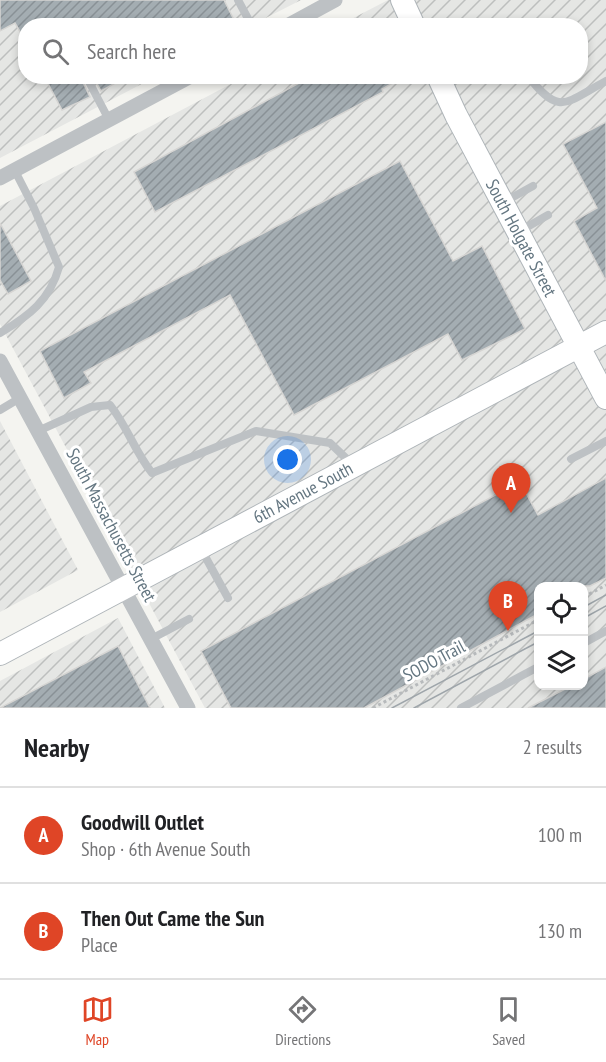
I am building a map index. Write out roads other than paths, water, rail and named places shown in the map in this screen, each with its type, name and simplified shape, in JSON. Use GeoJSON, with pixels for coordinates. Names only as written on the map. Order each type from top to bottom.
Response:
{"type":"FeatureCollection","features":[{"type":"Feature","properties":{"kind":"street"},"geometry":{"type":"LineString","coordinates":[[302,18],[335,0]]}},
{"type":"Feature","properties":{"kind":"street"},"geometry":{"type":"LineString","coordinates":[[402,0],[410,18]]}},
{"type":"Feature","properties":{"kind":"street"},"geometry":{"type":"LineString","coordinates":[[0,178],[176,84]]}},
{"type":"Feature","properties":{"kind":"street","name":"South Holgate Street"},"geometry":{"type":"LineString","coordinates":[[442,84],[606,398]]}},
{"type":"Feature","properties":{"kind":"street","name":"6th Avenue South"},"geometry":{"type":"LineString","coordinates":[[0,654],[606,332]]}},
{"type":"Feature","properties":{"kind":"street","name":"South Massachusetts Street"},"geometry":{"type":"LineString","coordinates":[[0,361],[188,708]]}},
{"type":"Feature","properties":{"kind":"lane"},"geometry":{"type":"LineString","coordinates":[[238,0],[248,18]]}},
{"type":"Feature","properties":{"kind":"lane"},"geometry":{"type":"LineString","coordinates":[[535,84],[546,98],[555,104],[564,103],[606,81]]}},
{"type":"Feature","properties":{"kind":"lane"},"geometry":{"type":"LineString","coordinates":[[90,84],[109,120]]}},
{"type":"Feature","properties":{"kind":"lane"},"geometry":{"type":"LineString","coordinates":[[0,333],[19,322],[48,297],[59,267],[34,208],[15,171]]}},
{"type":"Feature","properties":{"kind":"lane"},"geometry":{"type":"LineString","coordinates":[[503,203],[533,186]]}},
{"type":"Feature","properties":{"kind":"lane"},"geometry":{"type":"LineString","coordinates":[[519,232],[548,215]]}},
{"type":"Feature","properties":{"kind":"lane"},"geometry":{"type":"LineString","coordinates":[[0,410],[20,398]]}},
{"type":"Feature","properties":{"kind":"lane"},"geometry":{"type":"LineString","coordinates":[[38,431],[91,407],[110,405],[120,417],[140,457],[152,473],[256,431],[330,443],[355,466]]}},
{"type":"Feature","properties":{"kind":"lane"},"geometry":{"type":"LineString","coordinates":[[572,459],[606,441]]}},
{"type":"Feature","properties":{"kind":"lane"},"geometry":{"type":"LineString","coordinates":[[200,548],[228,598]]}},
{"type":"Feature","properties":{"kind":"lane"},"geometry":{"type":"LineString","coordinates":[[151,639],[189,619]]}},
{"type":"Feature","properties":{"kind":"lane"},"geometry":{"type":"LineString","coordinates":[[588,641],[606,631]]}},
{"type":"Feature","properties":{"kind":"lane"},"geometry":{"type":"LineString","coordinates":[[461,708],[534,669]]}},
{"type":"Feature","properties":{"kind":"tram line"},"geometry":{"type":"LineString","coordinates":[[588,605],[606,595]]}},
{"type":"Feature","properties":{"kind":"tram line"},"geometry":{"type":"LineString","coordinates":[[588,616],[606,606]]}},
{"type":"Feature","properties":{"kind":"tram line"},"geometry":{"type":"LineString","coordinates":[[392,708],[534,633]]}},
{"type":"Feature","properties":{"kind":"tram line"},"geometry":{"type":"LineString","coordinates":[[414,708],[534,644]]}},
{"type":"Feature","properties":{"kind":"place","name":"Goodwill Outlet"},"geometry":{"type":"Point","coordinates":[511,513]}},
{"type":"Feature","properties":{"kind":"place","name":"Then Out Came the Sun"},"geometry":{"type":"Point","coordinates":[508,631]}}]}
